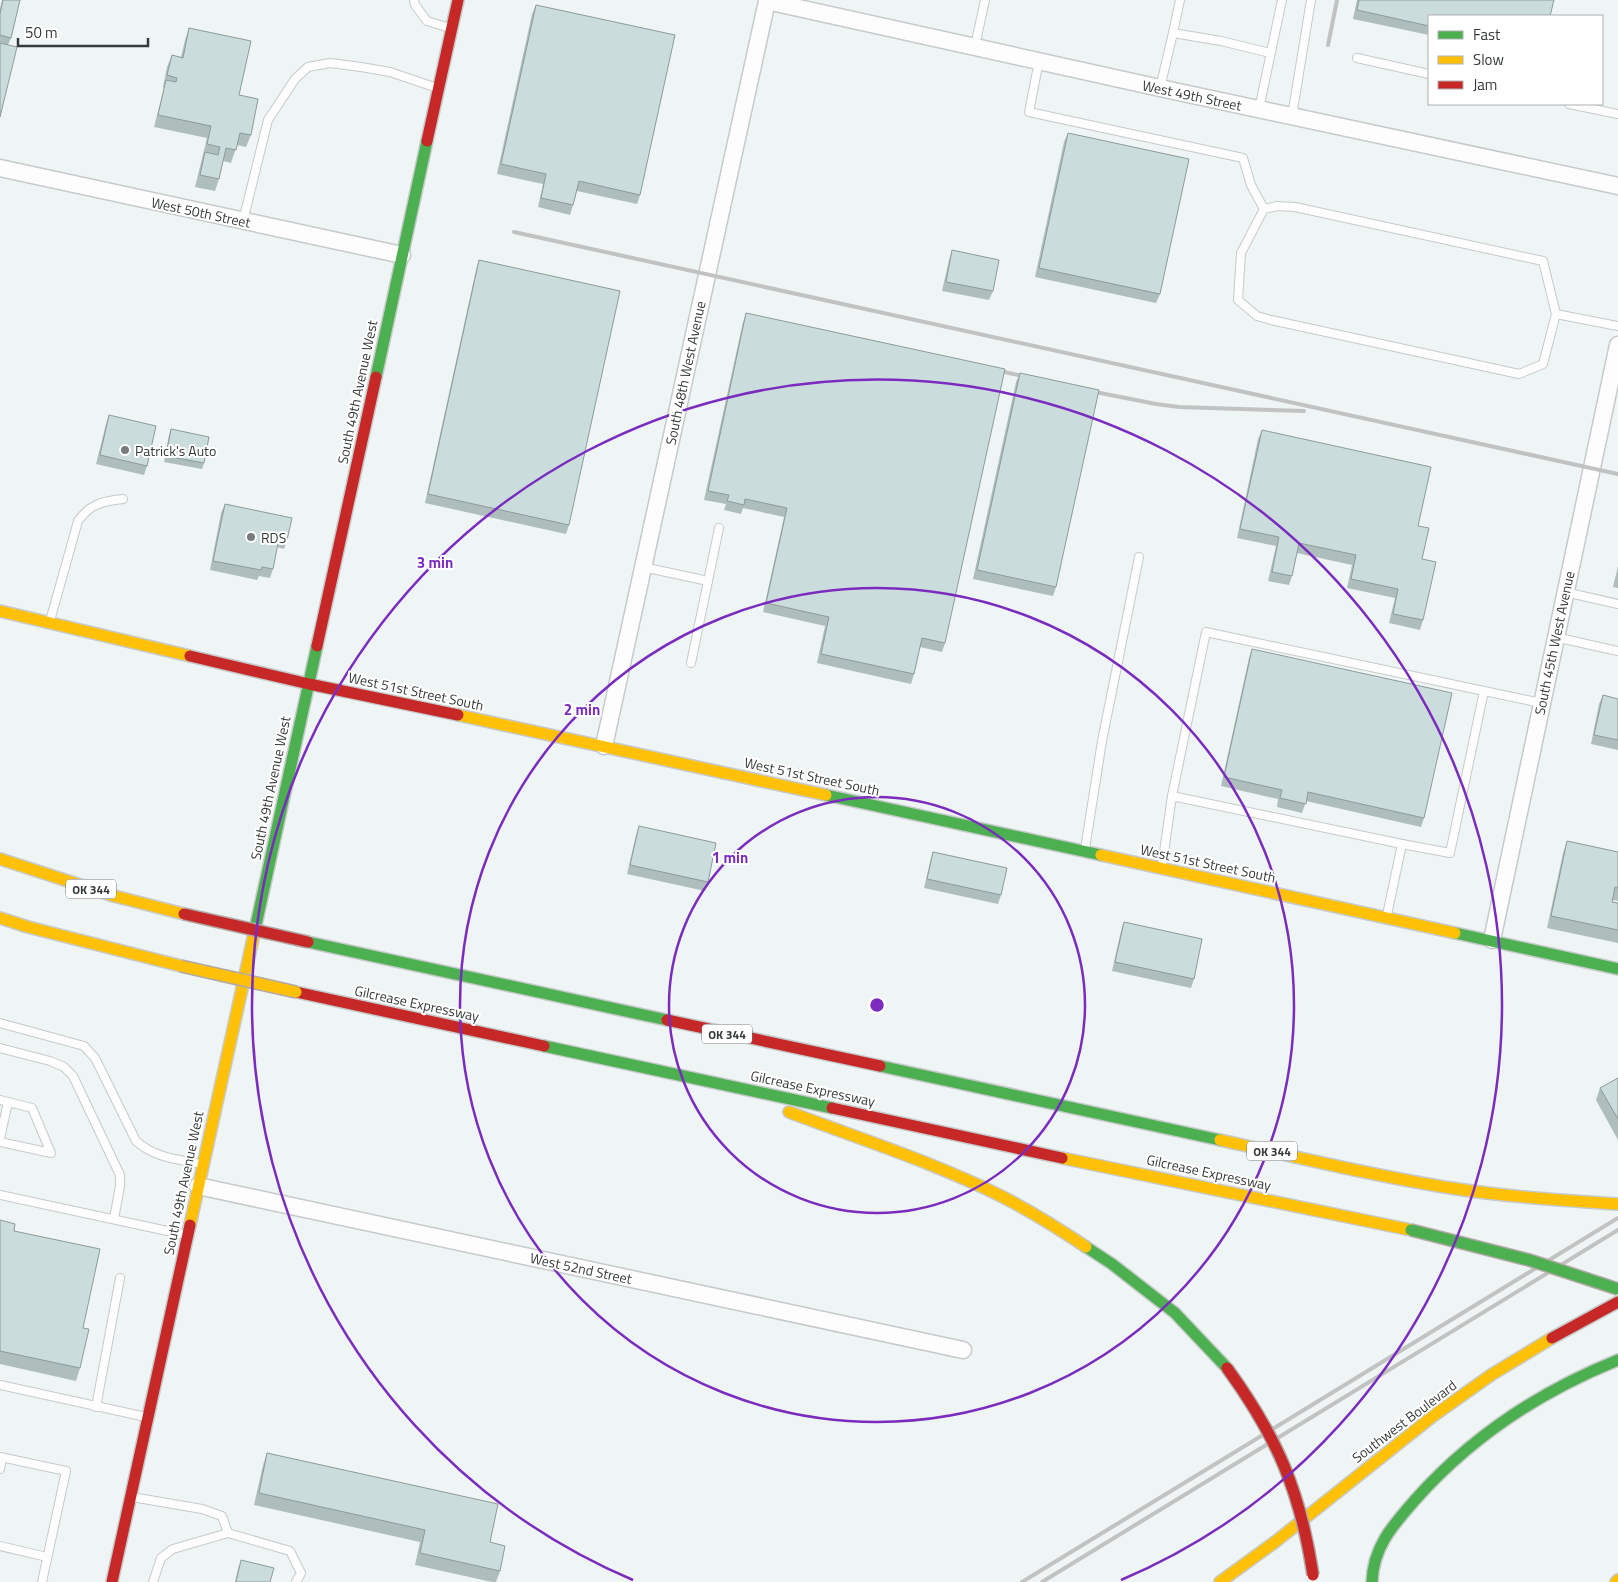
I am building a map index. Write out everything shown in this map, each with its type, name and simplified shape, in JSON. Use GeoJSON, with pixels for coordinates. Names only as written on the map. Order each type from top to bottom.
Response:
{"type":"FeatureCollection","features":[{"type":"Feature","properties":{"kind":"main road","name":"South 49th Avenue West"},"geometry":{"type":"LineString","coordinates":[[112,1582],[458,0]]}},
{"type":"Feature","properties":{"kind":"main road","name":"West 51st Street South"},"geometry":{"type":"LineString","coordinates":[[0,611],[308,684],[604,746],[1618,969]]}},
{"type":"Feature","properties":{"kind":"main road","name":"OK 344"},"geometry":{"type":"LineString","coordinates":[[0,859],[114,896],[184,914],[1372,1173],[1450,1188],[1525,1198],[1618,1204]]}},
{"type":"Feature","properties":{"kind":"main road","name":"Gilcrease Expressway"},"geometry":{"type":"LineString","coordinates":[[0,918],[28,927],[181,966],[296,992],[1024,1150],[1411,1230],[1528,1260],[1618,1290]]}},
{"type":"Feature","properties":{"kind":"main road"},"geometry":{"type":"LineString","coordinates":[[701,1079],[948,1172],[1001,1196],[1050,1223],[1112,1264],[1174,1313],[1227,1368],[1259,1413],[1286,1464],[1303,1518],[1310,1547],[1314,1578]]}},
{"type":"Feature","properties":{"kind":"main road","name":"Southwest Boulevard"},"geometry":{"type":"LineString","coordinates":[[1220,1582],[1275,1542],[1432,1416],[1491,1375],[1556,1335],[1618,1302]]}},
{"type":"Feature","properties":{"kind":"main road"},"geometry":{"type":"LineString","coordinates":[[1372,1582],[1375,1558],[1380,1544],[1415,1499],[1442,1472],[1521,1410],[1565,1384],[1598,1367],[1618,1360]]}},
{"type":"Feature","properties":{"kind":"street","name":"West 49th Street"},"geometry":{"type":"LineString","coordinates":[[768,1],[1160,88],[1618,186]]}},
{"type":"Feature","properties":{"kind":"street","name":"South 48th West Avenue"},"geometry":{"type":"LineString","coordinates":[[604,746],[768,1]]}},
{"type":"Feature","properties":{"kind":"street","name":"West 50th Street"},"geometry":{"type":"LineString","coordinates":[[0,168],[402,255]]}},
{"type":"Feature","properties":{"kind":"street","name":"South 45th West Avenue"},"geometry":{"type":"LineString","coordinates":[[1492,940],[1618,345]]}},
{"type":"Feature","properties":{"kind":"street","name":"West 52nd Street"},"geometry":{"type":"LineString","coordinates":[[198,1186],[963,1350]]}},
{"type":"Feature","properties":{"kind":"lane"},"geometry":{"type":"LineString","coordinates":[[414,0],[415,5],[427,21],[452,29]]}},
{"type":"Feature","properties":{"kind":"lane"},"geometry":{"type":"LineString","coordinates":[[975,46],[985,0]]}},
{"type":"Feature","properties":{"kind":"lane"},"geometry":{"type":"LineString","coordinates":[[1160,88],[1180,0]]}},
{"type":"Feature","properties":{"kind":"lane"},"geometry":{"type":"LineString","coordinates":[[1259,109],[1282,0]]}},
{"type":"Feature","properties":{"kind":"lane"},"geometry":{"type":"LineString","coordinates":[[1292,116],[1311,0]]}},
{"type":"Feature","properties":{"kind":"lane"},"geometry":{"type":"LineString","coordinates":[[1173,33],[1221,41],[1270,53]]}},
{"type":"Feature","properties":{"kind":"lane"},"geometry":{"type":"LineString","coordinates":[[1357,58],[1428,74]]}},
{"type":"Feature","properties":{"kind":"lane"},"geometry":{"type":"LineString","coordinates":[[1039,61],[1029,112],[1243,158],[1251,185],[1264,210]]}},
{"type":"Feature","properties":{"kind":"lane"},"geometry":{"type":"LineString","coordinates":[[243,221],[268,120],[295,79],[308,67],[330,63],[361,67],[390,72],[438,89]]}},
{"type":"Feature","properties":{"kind":"lane"},"geometry":{"type":"LineString","coordinates":[[1574,105],[1618,114]]}},
{"type":"Feature","properties":{"kind":"lane"},"geometry":{"type":"LineString","coordinates":[[1277,206],[1295,207],[1543,261],[1556,314],[1543,364],[1519,374],[1256,316],[1238,300],[1241,253],[1264,210],[1277,206]]}},
{"type":"Feature","properties":{"kind":"lane"},"geometry":{"type":"LineString","coordinates":[[1556,314],[1618,326]]}},
{"type":"Feature","properties":{"kind":"lane"},"geometry":{"type":"LineString","coordinates":[[50,623],[78,521],[84,512],[104,501],[123,499]]}},
{"type":"Feature","properties":{"kind":"lane"},"geometry":{"type":"LineString","coordinates":[[691,663],[719,528]]}},
{"type":"Feature","properties":{"kind":"lane"},"geometry":{"type":"LineString","coordinates":[[1085,851],[1102,741],[1139,557]]}},
{"type":"Feature","properties":{"kind":"lane"},"geometry":{"type":"LineString","coordinates":[[643,567],[708,581]]}},
{"type":"Feature","properties":{"kind":"lane"},"geometry":{"type":"LineString","coordinates":[[1565,592],[1618,604]]}},
{"type":"Feature","properties":{"kind":"lane"},"geometry":{"type":"LineString","coordinates":[[1162,868],[1172,796],[1206,632],[1541,703]]}},
{"type":"Feature","properties":{"kind":"lane"},"geometry":{"type":"LineString","coordinates":[[1556,637],[1618,651]]}},
{"type":"Feature","properties":{"kind":"lane"},"geometry":{"type":"LineString","coordinates":[[1172,796],[1450,853],[1484,691]]}},
{"type":"Feature","properties":{"kind":"lane"},"geometry":{"type":"LineString","coordinates":[[1387,917],[1402,844]]}},
{"type":"Feature","properties":{"kind":"lane"},"geometry":{"type":"LineString","coordinates":[[0,1023],[84,1046],[95,1058],[136,1141],[147,1151],[158,1155],[203,1165]]}},
{"type":"Feature","properties":{"kind":"lane"},"geometry":{"type":"LineString","coordinates":[[0,1048],[64,1066],[72,1076],[120,1176],[114,1219]]}},
{"type":"Feature","properties":{"kind":"lane"},"geometry":{"type":"LineString","coordinates":[[4,1101],[32,1108],[52,1154],[0,1141],[4,1101]]}},
{"type":"Feature","properties":{"kind":"lane"},"geometry":{"type":"LineString","coordinates":[[0,1195],[188,1235]]}},
{"type":"Feature","properties":{"kind":"lane"},"geometry":{"type":"LineString","coordinates":[[96,1406],[120,1278]]}},
{"type":"Feature","properties":{"kind":"lane"},"geometry":{"type":"LineString","coordinates":[[0,1385],[148,1418]]}},
{"type":"Feature","properties":{"kind":"lane"},"geometry":{"type":"LineString","coordinates":[[0,1469],[1,1457],[66,1471],[42,1582]]}},
{"type":"Feature","properties":{"kind":"lane"},"geometry":{"type":"LineString","coordinates":[[130,1496],[202,1509],[222,1516],[228,1533]]}},
{"type":"Feature","properties":{"kind":"lane"},"geometry":{"type":"LineString","coordinates":[[153,1582],[161,1558],[173,1549],[228,1533],[290,1551],[300,1573],[296,1582]]}},
{"type":"Feature","properties":{"kind":"lane"},"geometry":{"type":"LineString","coordinates":[[0,1546],[47,1557]]}},
{"type":"Feature","properties":{"kind":"building"},"geometry":{"type":"Polygon","coordinates":[[[3,0],[20,0],[11,38],[0,35],[0,14],[3,0]]]}},
{"type":"Feature","properties":{"kind":"building"},"geometry":{"type":"Polygon","coordinates":[[[1359,0],[1554,0],[1550,15],[1428,15],[1428,26],[1357,10],[1359,0]]]}},
{"type":"Feature","properties":{"kind":"building"},"geometry":{"type":"Polygon","coordinates":[[[536,5],[675,35],[640,195],[579,181],[573,205],[541,198],[546,174],[501,164],[536,5]]]}},
{"type":"Feature","properties":{"kind":"building"},"geometry":{"type":"Polygon","coordinates":[[[189,28],[251,41],[239,95],[258,99],[251,135],[240,133],[236,150],[226,148],[219,179],[200,175],[205,152],[218,155],[220,147],[207,144],[211,126],[158,115],[166,80],[176,82],[177,78],[167,75],[172,55],[183,58],[189,28]]]}},
{"type":"Feature","properties":{"kind":"building"},"geometry":{"type":"Polygon","coordinates":[[[0,43],[17,47],[0,117],[0,43]]]}},
{"type":"Feature","properties":{"kind":"building"},"geometry":{"type":"Polygon","coordinates":[[[1068,133],[1189,159],[1160,294],[1039,268],[1068,133]]]}},
{"type":"Feature","properties":{"kind":"building"},"geometry":{"type":"Polygon","coordinates":[[[952,250],[999,260],[993,291],[946,282],[952,250]]]}},
{"type":"Feature","properties":{"kind":"building"},"geometry":{"type":"Polygon","coordinates":[[[479,260],[620,291],[569,525],[428,494],[479,260]]]}},
{"type":"Feature","properties":{"kind":"building"},"geometry":{"type":"Polygon","coordinates":[[[746,313],[1005,369],[945,643],[922,638],[914,674],[821,654],[829,617],[766,603],[787,508],[745,499],[744,505],[727,501],[729,495],[708,491],[746,313]]]}},
{"type":"Feature","properties":{"kind":"building"},"geometry":{"type":"Polygon","coordinates":[[[1020,373],[1099,390],[1056,587],[977,570],[1020,373]]]}},
{"type":"Feature","properties":{"kind":"building","name":"Patrick's Auto"},"geometry":{"type":"Polygon","coordinates":[[[109,415],[156,426],[147,466],[100,455],[109,415]]]}},
{"type":"Feature","properties":{"kind":"building"},"geometry":{"type":"Polygon","coordinates":[[[171,429],[209,437],[204,463],[166,456],[171,429]]]}},
{"type":"Feature","properties":{"kind":"building"},"geometry":{"type":"Polygon","coordinates":[[[1262,430],[1431,467],[1418,526],[1429,528],[1422,559],[1436,562],[1423,620],[1393,614],[1398,589],[1351,579],[1356,555],[1299,543],[1292,576],[1272,572],[1279,537],[1240,529],[1262,430]]]}},
{"type":"Feature","properties":{"kind":"building","name":"RDS"},"geometry":{"type":"Polygon","coordinates":[[[225,504],[292,518],[287,540],[279,538],[273,569],[262,567],[261,570],[213,561],[225,504]]]}},
{"type":"Feature","properties":{"kind":"building"},"geometry":{"type":"Polygon","coordinates":[[[1252,649],[1452,693],[1424,818],[1308,792],[1306,804],[1280,798],[1282,790],[1224,777],[1252,649]]]}},
{"type":"Feature","properties":{"kind":"building"},"geometry":{"type":"Polygon","coordinates":[[[1603,695],[1618,699],[1618,740],[1594,735],[1603,695]]]}},
{"type":"Feature","properties":{"kind":"building"},"geometry":{"type":"Polygon","coordinates":[[[639,826],[716,843],[708,882],[630,865],[639,826]]]}},
{"type":"Feature","properties":{"kind":"building"},"geometry":{"type":"Polygon","coordinates":[[[1567,841],[1618,852],[1618,888],[1615,887],[1612,902],[1618,903],[1618,930],[1551,916],[1567,841]]]}},
{"type":"Feature","properties":{"kind":"building"},"geometry":{"type":"Polygon","coordinates":[[[933,852],[1007,868],[1001,895],[927,879],[933,852]]]}},
{"type":"Feature","properties":{"kind":"building"},"geometry":{"type":"Polygon","coordinates":[[[1124,922],[1202,939],[1194,979],[1115,962],[1124,922]]]}},
{"type":"Feature","properties":{"kind":"building"},"geometry":{"type":"Polygon","coordinates":[[[1618,1078],[1618,1119],[1600,1088],[1618,1078]]]}},
{"type":"Feature","properties":{"kind":"building"},"geometry":{"type":"Polygon","coordinates":[[[0,1220],[15,1224],[14,1231],[100,1249],[83,1328],[89,1329],[80,1368],[0,1351],[0,1220]]]}},
{"type":"Feature","properties":{"kind":"building"},"geometry":{"type":"Polygon","coordinates":[[[267,1453],[498,1504],[490,1542],[505,1546],[500,1571],[420,1553],[425,1530],[259,1493],[267,1453]]]}},
{"type":"Feature","properties":{"kind":"building"},"geometry":{"type":"Polygon","coordinates":[[[241,1560],[274,1568],[270,1582],[236,1582],[241,1560]]]}},
{"type":"Feature","properties":{"kind":"railway"},"geometry":{"type":"LineString","coordinates":[[1328,45],[1337,0]]}},
{"type":"Feature","properties":{"kind":"railway"},"geometry":{"type":"LineString","coordinates":[[514,232],[1618,474]]}},
{"type":"Feature","properties":{"kind":"railway"},"geometry":{"type":"LineString","coordinates":[[990,369],[1032,378]]}},
{"type":"Feature","properties":{"kind":"railway"},"geometry":{"type":"LineString","coordinates":[[1085,390],[1179,407],[1304,411]]}},
{"type":"Feature","properties":{"kind":"railway"},"geometry":{"type":"LineString","coordinates":[[1022,1582],[1618,1218]]}},
{"type":"Feature","properties":{"kind":"railway"},"geometry":{"type":"LineString","coordinates":[[1042,1582],[1618,1230]]}},
{"type":"Feature","properties":{"kind":"traffic: fast"},"geometry":{"type":"LineString","coordinates":[[376,377],[427,141]]}},
{"type":"Feature","properties":{"kind":"traffic: fast"},"geometry":{"type":"LineString","coordinates":[[254,934],[317,646]]}},
{"type":"Feature","properties":{"kind":"traffic: fast"},"geometry":{"type":"LineString","coordinates":[[826,795],[1101,855]]}},
{"type":"Feature","properties":{"kind":"traffic: fast"},"geometry":{"type":"LineString","coordinates":[[1455,933],[1618,969]]}},
{"type":"Feature","properties":{"kind":"traffic: fast"},"geometry":{"type":"LineString","coordinates":[[308,942],[667,1020]]}},
{"type":"Feature","properties":{"kind":"traffic: fast"},"geometry":{"type":"LineString","coordinates":[[544,1046],[832,1108]]}},
{"type":"Feature","properties":{"kind":"traffic: fast"},"geometry":{"type":"LineString","coordinates":[[880,1066],[1220,1140]]}},
{"type":"Feature","properties":{"kind":"traffic: fast"},"geometry":{"type":"LineString","coordinates":[[1411,1230],[1529,1260],[1618,1289]]}},
{"type":"Feature","properties":{"kind":"traffic: fast"},"geometry":{"type":"LineString","coordinates":[[1086,1247],[1112,1264],[1175,1313],[1227,1368]]}},
{"type":"Feature","properties":{"kind":"traffic: fast"},"geometry":{"type":"LineString","coordinates":[[1372,1582],[1373,1569],[1380,1547],[1392,1528],[1415,1500],[1460,1456],[1484,1436],[1535,1401],[1589,1372],[1618,1360]]}},
{"type":"Feature","properties":{"kind":"traffic: slow"},"geometry":{"type":"LineString","coordinates":[[0,611],[190,656]]}},
{"type":"Feature","properties":{"kind":"traffic: slow"},"geometry":{"type":"LineString","coordinates":[[458,715],[826,795]]}},
{"type":"Feature","properties":{"kind":"traffic: slow"},"geometry":{"type":"LineString","coordinates":[[1101,855],[1455,933]]}},
{"type":"Feature","properties":{"kind":"traffic: slow"},"geometry":{"type":"LineString","coordinates":[[0,859],[114,896],[184,914]]}},
{"type":"Feature","properties":{"kind":"traffic: slow"},"geometry":{"type":"LineString","coordinates":[[0,918],[28,927],[181,966]]}},
{"type":"Feature","properties":{"kind":"traffic: slow"},"geometry":{"type":"LineString","coordinates":[[190,1225],[254,934]]}},
{"type":"Feature","properties":{"kind":"traffic: slow"},"geometry":{"type":"LineString","coordinates":[[181,966],[296,992]]}},
{"type":"Feature","properties":{"kind":"traffic: slow"},"geometry":{"type":"LineString","coordinates":[[789,1112],[923,1162],[975,1184],[1033,1214],[1086,1247]]}},
{"type":"Feature","properties":{"kind":"traffic: slow"},"geometry":{"type":"LineString","coordinates":[[1220,1140],[1364,1172],[1451,1188],[1555,1200],[1618,1204]]}},
{"type":"Feature","properties":{"kind":"traffic: slow"},"geometry":{"type":"LineString","coordinates":[[1062,1158],[1411,1230]]}},
{"type":"Feature","properties":{"kind":"traffic: slow"},"geometry":{"type":"LineString","coordinates":[[1220,1582],[1275,1542],[1433,1416],[1491,1375],[1552,1338]]}},
{"type":"Feature","properties":{"kind":"traffic: jam"},"geometry":{"type":"LineString","coordinates":[[427,141],[458,0]]}},
{"type":"Feature","properties":{"kind":"traffic: jam"},"geometry":{"type":"LineString","coordinates":[[317,646],[376,377]]}},
{"type":"Feature","properties":{"kind":"traffic: jam"},"geometry":{"type":"LineString","coordinates":[[190,656],[309,684],[458,715]]}},
{"type":"Feature","properties":{"kind":"traffic: jam"},"geometry":{"type":"LineString","coordinates":[[184,914],[308,942]]}},
{"type":"Feature","properties":{"kind":"traffic: jam"},"geometry":{"type":"LineString","coordinates":[[296,992],[544,1046]]}},
{"type":"Feature","properties":{"kind":"traffic: jam"},"geometry":{"type":"LineString","coordinates":[[667,1020],[880,1066]]}},
{"type":"Feature","properties":{"kind":"traffic: jam"},"geometry":{"type":"LineString","coordinates":[[832,1108],[1062,1158]]}},
{"type":"Feature","properties":{"kind":"traffic: jam"},"geometry":{"type":"LineString","coordinates":[[112,1582],[190,1225]]}},
{"type":"Feature","properties":{"kind":"traffic: jam"},"geometry":{"type":"LineString","coordinates":[[1552,1338],[1618,1302]]}},
{"type":"Feature","properties":{"kind":"traffic: jam"},"geometry":{"type":"LineString","coordinates":[[1227,1368],[1260,1418],[1284,1466],[1301,1516],[1313,1575]]}},
{"type":"Feature","properties":{"kind":"place","name":"Patrick's Auto"},"geometry":{"type":"Point","coordinates":[125,450]}},
{"type":"Feature","properties":{"kind":"place","name":"RDS"},"geometry":{"type":"Point","coordinates":[251,537]}}]}
